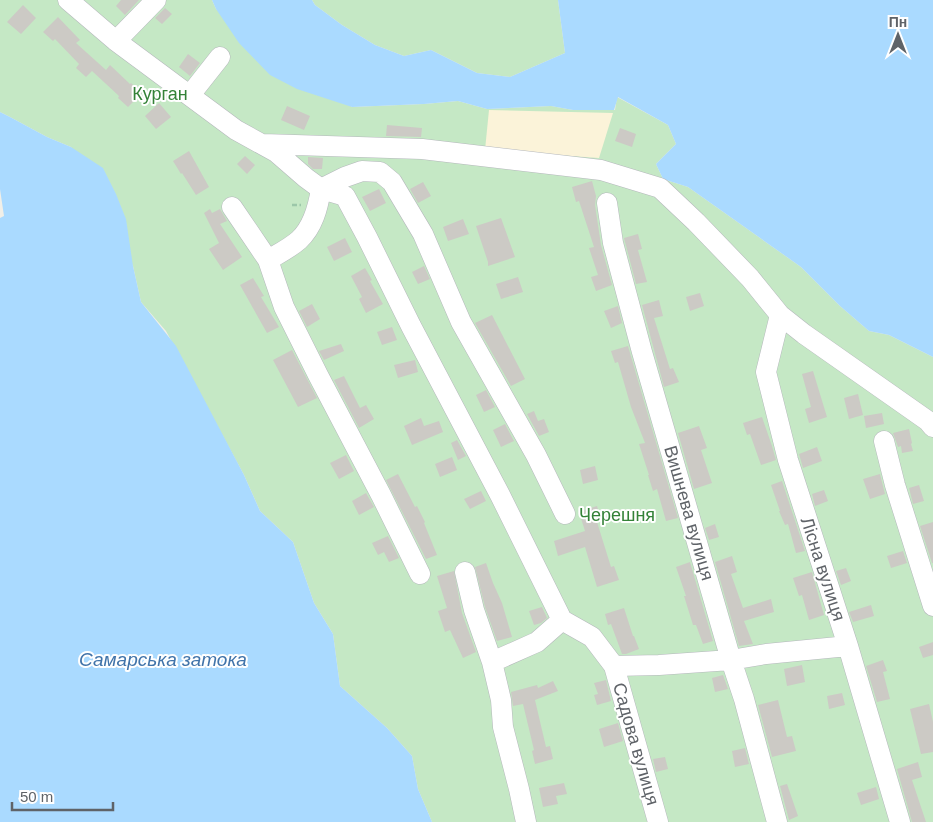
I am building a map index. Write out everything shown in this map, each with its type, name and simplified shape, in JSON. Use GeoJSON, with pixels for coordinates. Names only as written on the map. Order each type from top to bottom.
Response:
{"type":"FeatureCollection","features":[{"type":"Feature","properties":{"kind":"street"},"geometry":{"type":"LineString","coordinates":[[68,0],[116,41],[236,130],[276,152],[321,189],[345,196],[500,495],[562,620],[592,638],[614,666],[731,660],[766,654],[848,646]]}},
{"type":"Feature","properties":{"kind":"street"},"geometry":{"type":"LineString","coordinates":[[116,41],[156,0]]}},
{"type":"Feature","properties":{"kind":"street"},"geometry":{"type":"LineString","coordinates":[[190,95],[220,57]]}},
{"type":"Feature","properties":{"kind":"street"},"geometry":{"type":"LineString","coordinates":[[261,144],[422,149],[601,170],[660,188],[750,278],[780,314],[804,334],[928,421],[933,428]]}},
{"type":"Feature","properties":{"kind":"street"},"geometry":{"type":"LineString","coordinates":[[321,189],[362,171],[380,172],[392,182],[422,234],[461,322],[536,456],[565,514]]}},
{"type":"Feature","properties":{"kind":"street"},"geometry":{"type":"LineString","coordinates":[[268,260],[298,241],[310,227],[318,206],[321,189]]}},
{"type":"Feature","properties":{"kind":"street","name":"Вишнева вулиця"},"geometry":{"type":"LineString","coordinates":[[607,203],[613,243],[640,343],[744,700],[777,822]]}},
{"type":"Feature","properties":{"kind":"street"},"geometry":{"type":"LineString","coordinates":[[232,207],[268,260],[284,307],[420,574]]}},
{"type":"Feature","properties":{"kind":"street","name":"Лісна вулиця"},"geometry":{"type":"LineString","coordinates":[[780,314],[766,372],[788,460],[848,646],[900,822]]}},
{"type":"Feature","properties":{"kind":"street"},"geometry":{"type":"LineString","coordinates":[[884,441],[895,485],[933,606]]}},
{"type":"Feature","properties":{"kind":"street"},"geometry":{"type":"LineString","coordinates":[[465,572],[474,610],[492,662],[501,700],[503,727],[526,822]]}},
{"type":"Feature","properties":{"kind":"street"},"geometry":{"type":"LineString","coordinates":[[492,662],[537,642],[562,620]]}},
{"type":"Feature","properties":{"kind":"street","name":"Садова вулиця"},"geometry":{"type":"LineString","coordinates":[[614,666],[658,822]]}},
{"type":"Feature","properties":{"kind":"green space","name":"Черешня"},"geometry":{"type":"Polygon","coordinates":[[[0,0],[212,0],[216,9],[352,107],[458,101],[487,109],[551,106],[573,110],[615,110],[617,97],[668,125],[676,144],[656,164],[663,179],[688,187],[801,267],[840,306],[869,331],[889,335],[933,357],[933,822],[432,822],[418,789],[412,756],[387,728],[340,686],[333,634],[314,603],[293,542],[260,511],[244,475],[166,331],[141,302],[133,266],[71,147],[47,137],[0,112],[0,0]]]}},
{"type":"Feature","properties":{"kind":"green space"},"geometry":{"type":"Polygon","coordinates":[[[312,0],[558,0],[565,53],[510,77],[477,73],[431,50],[404,56],[375,45],[342,25],[315,5],[312,0]]]}},
{"type":"Feature","properties":{"kind":"sand"},"geometry":{"type":"Polygon","coordinates":[[[489,110],[613,113],[599,158],[485,150],[489,110]]]}},
{"type":"Feature","properties":{"kind":"water"},"geometry":{"type":"Polygon","coordinates":[[[212,0],[312,0],[315,5],[342,25],[375,45],[404,56],[431,50],[477,73],[510,77],[565,53],[558,0],[933,0],[933,357],[889,335],[869,331],[840,306],[801,267],[688,187],[663,179],[656,164],[676,144],[668,125],[618,97],[614,110],[573,110],[551,106],[487,109],[458,101],[352,107],[297,89],[270,75],[239,43],[212,0]]]}},
{"type":"Feature","properties":{"kind":"water","name":"Самарська затока"},"geometry":{"type":"Polygon","coordinates":[[[0,112],[47,137],[71,147],[103,168],[126,219],[141,302],[176,346],[244,475],[260,511],[293,542],[314,603],[333,634],[340,686],[387,728],[412,756],[418,789],[432,822],[0,822],[0,218],[4,216],[0,189],[0,112]]]}},
{"type":"Feature","properties":{"kind":"building"},"geometry":{"type":"Polygon","coordinates":[[[121,0],[139,0],[125,15],[116,6],[121,0]]]}},
{"type":"Feature","properties":{"kind":"building"},"geometry":{"type":"Polygon","coordinates":[[[23,5],[36,18],[21,34],[7,22],[23,5]]]}},
{"type":"Feature","properties":{"kind":"building"},"geometry":{"type":"Polygon","coordinates":[[[165,8],[172,14],[162,24],[155,18],[165,8]]]}},
{"type":"Feature","properties":{"kind":"building"},"geometry":{"type":"Polygon","coordinates":[[[58,17],[80,40],[76,43],[106,70],[110,65],[142,93],[128,107],[92,71],[86,77],[76,68],[79,64],[55,39],[53,41],[43,32],[58,17]]]}},
{"type":"Feature","properties":{"kind":"building"},"geometry":{"type":"Polygon","coordinates":[[[188,54],[200,63],[190,76],[179,67],[188,54]]]}},
{"type":"Feature","properties":{"kind":"building"},"geometry":{"type":"Polygon","coordinates":[[[159,103],[171,117],[156,129],[145,116],[159,103]]]}},
{"type":"Feature","properties":{"kind":"building"},"geometry":{"type":"Polygon","coordinates":[[[287,106],[310,116],[304,130],[281,120],[287,106]]]}},
{"type":"Feature","properties":{"kind":"building"},"geometry":{"type":"Polygon","coordinates":[[[387,125],[422,128],[421,137],[386,136],[387,125]]]}},
{"type":"Feature","properties":{"kind":"building"},"geometry":{"type":"Polygon","coordinates":[[[620,128],[636,134],[632,147],[615,141],[620,128]]]}},
{"type":"Feature","properties":{"kind":"building"},"geometry":{"type":"Polygon","coordinates":[[[189,151],[209,187],[196,195],[173,161],[189,151]]]}},
{"type":"Feature","properties":{"kind":"building"},"geometry":{"type":"Polygon","coordinates":[[[245,156],[255,165],[247,174],[237,164],[245,156]]]}},
{"type":"Feature","properties":{"kind":"building"},"geometry":{"type":"Polygon","coordinates":[[[308,157],[323,158],[322,169],[313,169],[308,164],[308,157]]]}},
{"type":"Feature","properties":{"kind":"building"},"geometry":{"type":"Polygon","coordinates":[[[592,181],[596,196],[595,205],[601,245],[612,285],[596,291],[591,277],[598,275],[589,248],[594,247],[579,201],[576,202],[572,187],[592,181]]]}},
{"type":"Feature","properties":{"kind":"building"},"geometry":{"type":"Polygon","coordinates":[[[423,182],[431,196],[418,203],[410,189],[423,182]]]}},
{"type":"Feature","properties":{"kind":"building"},"geometry":{"type":"Polygon","coordinates":[[[379,189],[386,203],[370,211],[362,197],[379,189]]]}},
{"type":"Feature","properties":{"kind":"building"},"geometry":{"type":"Polygon","coordinates":[[[210,209],[212,213],[220,209],[227,221],[220,224],[242,257],[223,270],[209,249],[219,243],[204,213],[210,209]]]}},
{"type":"Feature","properties":{"kind":"building"},"geometry":{"type":"Polygon","coordinates":[[[501,218],[515,257],[488,266],[476,226],[501,218]]]}},
{"type":"Feature","properties":{"kind":"building"},"geometry":{"type":"Polygon","coordinates":[[[463,219],[469,234],[448,241],[443,227],[463,219]]]}},
{"type":"Feature","properties":{"kind":"building"},"geometry":{"type":"Polygon","coordinates":[[[638,234],[642,249],[638,250],[647,282],[636,284],[624,238],[638,234]]]}},
{"type":"Feature","properties":{"kind":"building"},"geometry":{"type":"Polygon","coordinates":[[[345,238],[352,252],[334,261],[327,247],[345,238]]]}},
{"type":"Feature","properties":{"kind":"building"},"geometry":{"type":"Polygon","coordinates":[[[424,266],[430,279],[418,284],[412,272],[424,266]]]}},
{"type":"Feature","properties":{"kind":"building"},"geometry":{"type":"Polygon","coordinates":[[[365,268],[383,304],[366,313],[359,299],[362,297],[351,276],[365,268]]]}},
{"type":"Feature","properties":{"kind":"building"},"geometry":{"type":"Polygon","coordinates":[[[518,277],[523,292],[501,299],[496,284],[518,277]]]}},
{"type":"Feature","properties":{"kind":"building"},"geometry":{"type":"Polygon","coordinates":[[[253,278],[264,296],[261,297],[279,327],[267,333],[240,285],[253,278]]]}},
{"type":"Feature","properties":{"kind":"building"},"geometry":{"type":"Polygon","coordinates":[[[700,293],[704,306],[690,311],[686,297],[700,293]]]}},
{"type":"Feature","properties":{"kind":"building"},"geometry":{"type":"Polygon","coordinates":[[[659,300],[663,316],[654,318],[670,369],[673,368],[679,382],[664,387],[642,305],[659,300]]]}},
{"type":"Feature","properties":{"kind":"building"},"geometry":{"type":"Polygon","coordinates":[[[312,304],[320,319],[307,327],[299,311],[312,304]]]}},
{"type":"Feature","properties":{"kind":"building"},"geometry":{"type":"Polygon","coordinates":[[[618,306],[622,323],[611,328],[604,311],[618,306]]]}},
{"type":"Feature","properties":{"kind":"building"},"geometry":{"type":"Polygon","coordinates":[[[492,315],[525,379],[511,386],[475,323],[492,315]]]}},
{"type":"Feature","properties":{"kind":"building"},"geometry":{"type":"Polygon","coordinates":[[[392,327],[397,340],[382,345],[377,332],[392,327]]]}},
{"type":"Feature","properties":{"kind":"building"},"geometry":{"type":"Polygon","coordinates":[[[341,344],[344,351],[324,360],[319,351],[341,344]]]}},
{"type":"Feature","properties":{"kind":"building"},"geometry":{"type":"Polygon","coordinates":[[[628,346],[678,518],[666,521],[657,489],[653,491],[639,444],[645,443],[631,407],[618,362],[615,363],[611,351],[628,346]]]}},
{"type":"Feature","properties":{"kind":"building"},"geometry":{"type":"Polygon","coordinates":[[[292,350],[317,398],[298,407],[273,360],[292,350]]]}},
{"type":"Feature","properties":{"kind":"building"},"geometry":{"type":"Polygon","coordinates":[[[415,360],[418,372],[398,378],[394,365],[415,360]]]}},
{"type":"Feature","properties":{"kind":"building"},"geometry":{"type":"Polygon","coordinates":[[[813,371],[827,417],[809,423],[805,409],[811,407],[802,374],[813,371]]]}},
{"type":"Feature","properties":{"kind":"building"},"geometry":{"type":"Polygon","coordinates":[[[344,376],[360,408],[366,405],[374,419],[359,428],[334,380],[344,376]]]}},
{"type":"Feature","properties":{"kind":"building"},"geometry":{"type":"Polygon","coordinates":[[[486,390],[495,407],[484,412],[476,395],[486,390]]]}},
{"type":"Feature","properties":{"kind":"building"},"geometry":{"type":"Polygon","coordinates":[[[858,394],[863,415],[849,419],[844,398],[858,394]]]}},
{"type":"Feature","properties":{"kind":"building"},"geometry":{"type":"Polygon","coordinates":[[[534,411],[538,421],[544,419],[549,432],[539,436],[527,414],[534,411]]]}},
{"type":"Feature","properties":{"kind":"building"},"geometry":{"type":"Polygon","coordinates":[[[882,413],[884,424],[866,428],[864,416],[882,413]]]}},
{"type":"Feature","properties":{"kind":"building"},"geometry":{"type":"Polygon","coordinates":[[[762,417],[776,460],[761,465],[750,434],[747,435],[743,423],[762,417]]]}},
{"type":"Feature","properties":{"kind":"building"},"geometry":{"type":"Polygon","coordinates":[[[421,418],[424,426],[439,421],[443,432],[412,445],[404,426],[421,418]]]}},
{"type":"Feature","properties":{"kind":"building"},"geometry":{"type":"Polygon","coordinates":[[[505,424],[514,441],[501,447],[493,430],[505,424]]]}},
{"type":"Feature","properties":{"kind":"building"},"geometry":{"type":"Polygon","coordinates":[[[699,426],[707,448],[701,450],[712,483],[694,489],[678,433],[699,426]]]}},
{"type":"Feature","properties":{"kind":"building"},"geometry":{"type":"Polygon","coordinates":[[[909,429],[913,451],[902,453],[901,446],[898,447],[893,433],[909,429]]]}},
{"type":"Feature","properties":{"kind":"building"},"geometry":{"type":"Polygon","coordinates":[[[457,440],[466,456],[458,460],[451,443],[457,440]]]}},
{"type":"Feature","properties":{"kind":"building"},"geometry":{"type":"Polygon","coordinates":[[[817,447],[822,461],[803,468],[799,454],[817,447]]]}},
{"type":"Feature","properties":{"kind":"building"},"geometry":{"type":"Polygon","coordinates":[[[346,455],[354,471],[339,479],[330,463],[346,455]]]}},
{"type":"Feature","properties":{"kind":"building"},"geometry":{"type":"Polygon","coordinates":[[[452,457],[457,470],[440,477],[435,464],[452,457]]]}},
{"type":"Feature","properties":{"kind":"building"},"geometry":{"type":"Polygon","coordinates":[[[595,466],[598,480],[583,484],[580,470],[595,466]]]}},
{"type":"Feature","properties":{"kind":"building"},"geometry":{"type":"Polygon","coordinates":[[[398,474],[425,522],[437,555],[426,559],[386,480],[398,474]]]}},
{"type":"Feature","properties":{"kind":"building"},"geometry":{"type":"Polygon","coordinates":[[[880,474],[885,494],[870,499],[863,479],[880,474]]]}},
{"type":"Feature","properties":{"kind":"building"},"geometry":{"type":"Polygon","coordinates":[[[782,481],[805,551],[796,553],[788,524],[785,525],[779,511],[771,485],[782,481]]]}},
{"type":"Feature","properties":{"kind":"building"},"geometry":{"type":"Polygon","coordinates":[[[919,485],[924,501],[913,504],[909,488],[919,485]]]}},
{"type":"Feature","properties":{"kind":"building"},"geometry":{"type":"Polygon","coordinates":[[[824,490],[828,501],[815,506],[812,494],[824,490]]]}},
{"type":"Feature","properties":{"kind":"building"},"geometry":{"type":"Polygon","coordinates":[[[481,491],[486,501],[470,509],[464,499],[481,491]]]}},
{"type":"Feature","properties":{"kind":"building"},"geometry":{"type":"Polygon","coordinates":[[[366,493],[374,507],[359,515],[352,501],[366,493]]]}},
{"type":"Feature","properties":{"kind":"building"},"geometry":{"type":"Polygon","coordinates":[[[597,506],[601,520],[597,522],[611,567],[614,566],[619,580],[597,587],[585,547],[558,556],[554,541],[585,531],[579,512],[597,506]]]}},
{"type":"Feature","properties":{"kind":"building"},"geometry":{"type":"Polygon","coordinates":[[[933,522],[933,563],[932,563],[920,526],[933,522]]]}},
{"type":"Feature","properties":{"kind":"building"},"geometry":{"type":"Polygon","coordinates":[[[715,524],[719,537],[709,540],[705,528],[715,524]]]}},
{"type":"Feature","properties":{"kind":"building"},"geometry":{"type":"Polygon","coordinates":[[[388,536],[399,558],[389,562],[384,552],[378,555],[372,543],[388,536]]]}},
{"type":"Feature","properties":{"kind":"building"},"geometry":{"type":"Polygon","coordinates":[[[903,551],[907,563],[891,568],[887,556],[903,551]]]}},
{"type":"Feature","properties":{"kind":"building"},"geometry":{"type":"Polygon","coordinates":[[[732,556],[737,572],[731,574],[743,608],[771,599],[774,612],[744,621],[753,644],[739,646],[715,562],[732,556]]]}},
{"type":"Feature","properties":{"kind":"building"},"geometry":{"type":"Polygon","coordinates":[[[690,562],[713,641],[703,644],[696,625],[693,625],[676,567],[690,562]]]}},
{"type":"Feature","properties":{"kind":"building"},"geometry":{"type":"Polygon","coordinates":[[[486,563],[502,603],[512,637],[497,641],[485,607],[475,567],[486,563]]]}},
{"type":"Feature","properties":{"kind":"building"},"geometry":{"type":"Polygon","coordinates":[[[846,568],[851,581],[841,585],[836,571],[846,568]]]}},
{"type":"Feature","properties":{"kind":"building"},"geometry":{"type":"Polygon","coordinates":[[[454,571],[462,613],[476,652],[463,658],[450,630],[445,632],[438,611],[447,608],[437,576],[454,571]]]}},
{"type":"Feature","properties":{"kind":"building"},"geometry":{"type":"Polygon","coordinates":[[[812,572],[824,615],[809,620],[802,595],[799,596],[793,578],[812,572]]]}},
{"type":"Feature","properties":{"kind":"building"},"geometry":{"type":"Polygon","coordinates":[[[871,605],[874,616],[853,622],[849,612],[871,605]]]}},
{"type":"Feature","properties":{"kind":"building"},"geometry":{"type":"Polygon","coordinates":[[[542,607],[547,618],[541,623],[534,625],[529,611],[542,607]]]}},
{"type":"Feature","properties":{"kind":"building"},"geometry":{"type":"Polygon","coordinates":[[[624,608],[639,649],[622,654],[611,624],[608,625],[605,614],[624,608]]]}},
{"type":"Feature","properties":{"kind":"building"},"geometry":{"type":"Polygon","coordinates":[[[933,642],[933,655],[923,658],[919,647],[933,642]]]}},
{"type":"Feature","properties":{"kind":"building"},"geometry":{"type":"Polygon","coordinates":[[[883,660],[887,671],[883,672],[890,699],[877,702],[866,666],[883,660]]]}},
{"type":"Feature","properties":{"kind":"building"},"geometry":{"type":"Polygon","coordinates":[[[802,665],[805,682],[787,686],[784,669],[802,665]]]}},
{"type":"Feature","properties":{"kind":"building"},"geometry":{"type":"Polygon","coordinates":[[[723,675],[728,689],[715,692],[712,678],[723,675]]]}},
{"type":"Feature","properties":{"kind":"building"},"geometry":{"type":"Polygon","coordinates":[[[606,680],[611,701],[597,705],[594,695],[598,694],[594,683],[606,680]]]}},
{"type":"Feature","properties":{"kind":"building"},"geometry":{"type":"Polygon","coordinates":[[[553,681],[558,691],[535,700],[546,747],[550,746],[553,759],[535,764],[532,751],[534,750],[523,704],[513,706],[511,692],[537,685],[538,688],[553,681]]]}},
{"type":"Feature","properties":{"kind":"building"},"geometry":{"type":"Polygon","coordinates":[[[842,693],[845,705],[829,709],[827,696],[842,693]]]}},
{"type":"Feature","properties":{"kind":"building"},"geometry":{"type":"Polygon","coordinates":[[[778,700],[787,737],[792,736],[796,751],[772,757],[758,705],[778,700]]]}},
{"type":"Feature","properties":{"kind":"building"},"geometry":{"type":"Polygon","coordinates":[[[929,704],[933,722],[933,752],[921,754],[910,709],[929,704]]]}},
{"type":"Feature","properties":{"kind":"building"},"geometry":{"type":"Polygon","coordinates":[[[618,723],[623,741],[604,747],[599,729],[618,723]]]}},
{"type":"Feature","properties":{"kind":"building"},"geometry":{"type":"Polygon","coordinates":[[[745,748],[749,764],[735,767],[732,751],[745,748]]]}},
{"type":"Feature","properties":{"kind":"building"},"geometry":{"type":"Polygon","coordinates":[[[665,757],[668,769],[656,772],[653,759],[665,757]]]}},
{"type":"Feature","properties":{"kind":"building"},"geometry":{"type":"Polygon","coordinates":[[[918,762],[922,777],[912,780],[926,822],[912,822],[897,769],[918,762]]]}},
{"type":"Feature","properties":{"kind":"building"},"geometry":{"type":"Polygon","coordinates":[[[564,783],[567,794],[556,796],[558,804],[543,807],[539,788],[564,783]]]}},
{"type":"Feature","properties":{"kind":"building"},"geometry":{"type":"Polygon","coordinates":[[[787,784],[798,816],[789,820],[780,786],[787,784]]]}},
{"type":"Feature","properties":{"kind":"building"},"geometry":{"type":"Polygon","coordinates":[[[876,787],[879,799],[861,805],[857,793],[876,787]]]}},
{"type":"Feature","properties":{"kind":"park label","name":"Курган"},"geometry":{"type":"Point","coordinates":[160,94]}}]}
